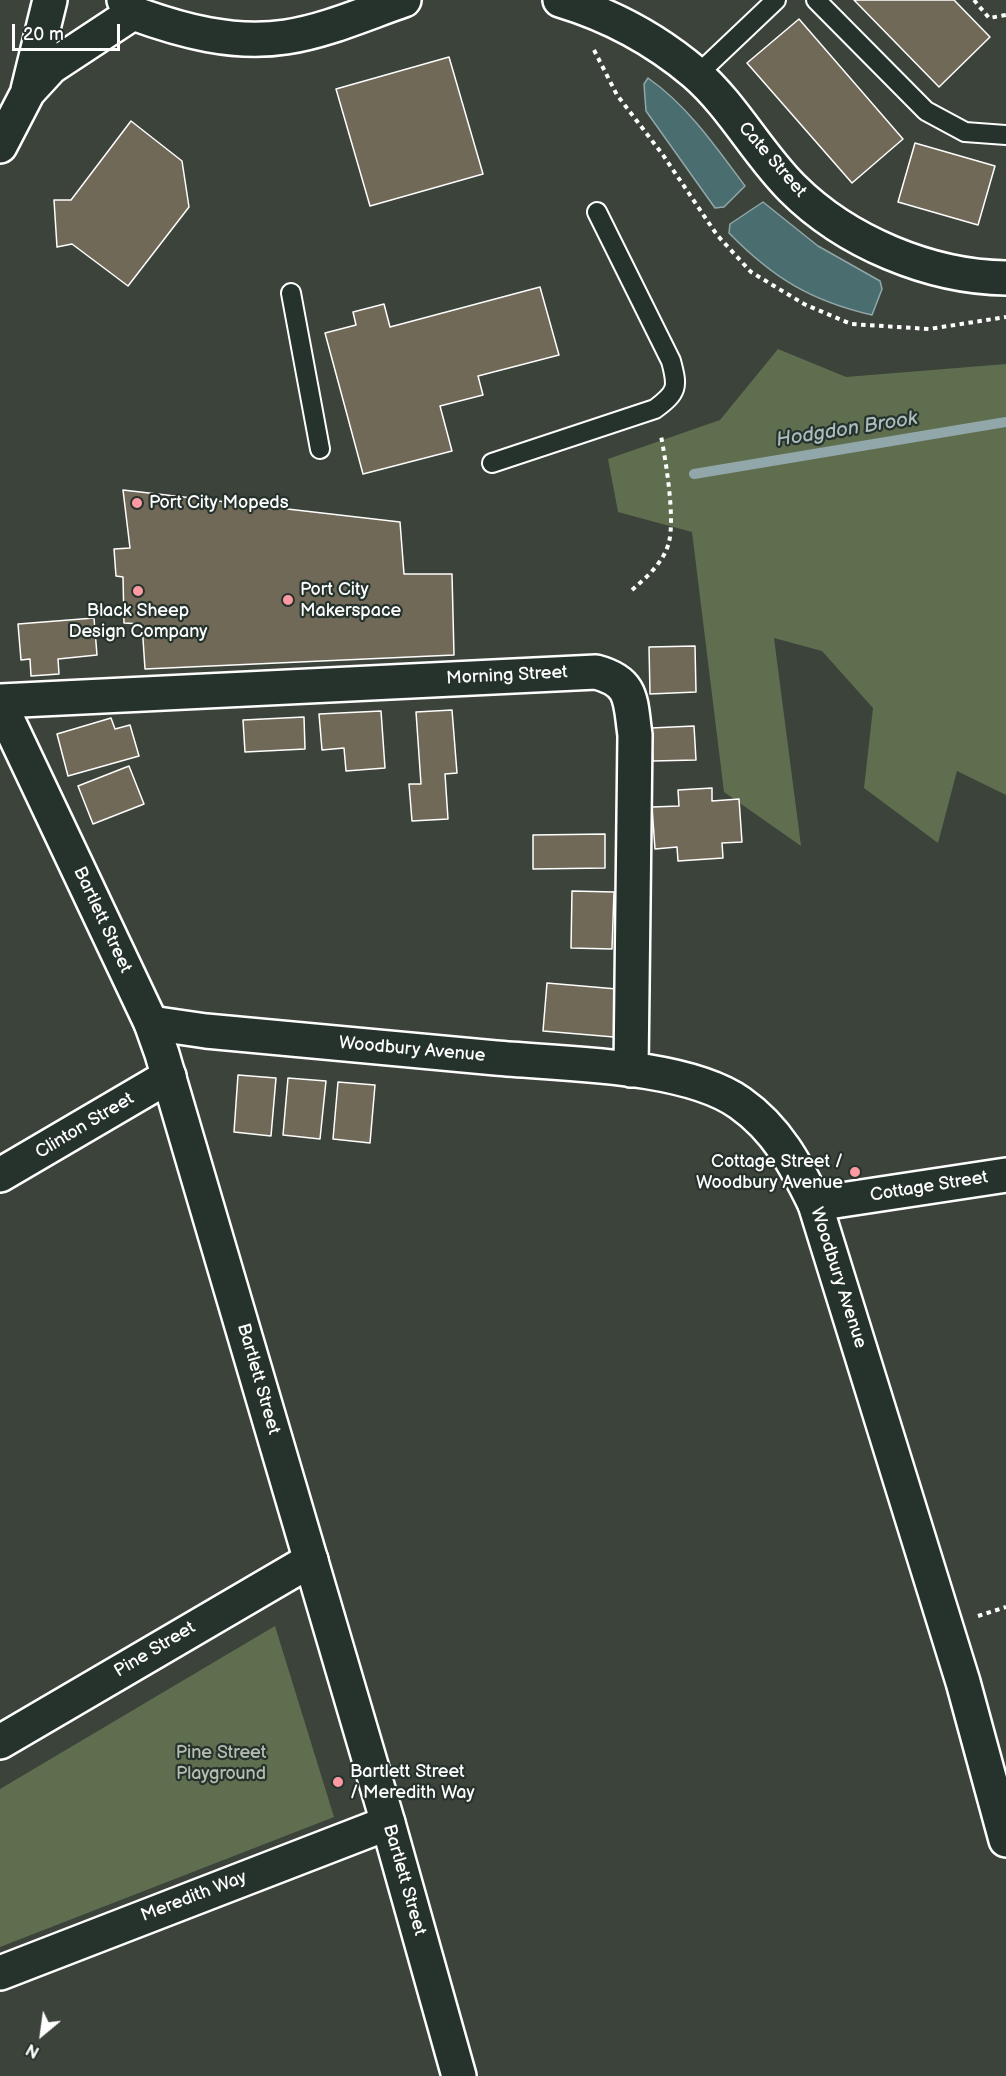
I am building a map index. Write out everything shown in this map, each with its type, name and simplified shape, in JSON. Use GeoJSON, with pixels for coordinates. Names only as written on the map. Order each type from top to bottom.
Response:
{"type":"FeatureCollection","features":[{"type":"Feature","properties":{"kind":"street"},"geometry":{"type":"LineString","coordinates":[[0,146],[28,92],[50,0]]}},
{"type":"Feature","properties":{"kind":"street"},"geometry":{"type":"LineString","coordinates":[[28,92],[51,67],[129,7],[161,24],[225,39],[261,40],[312,31],[404,0]]}},
{"type":"Feature","properties":{"kind":"street","name":"Cate Street"},"geometry":{"type":"LineString","coordinates":[[560,0],[597,12],[633,29],[666,50],[697,75],[723,102],[791,188],[846,230],[887,251],[923,264],[959,273],[1006,278]]}},
{"type":"Feature","properties":{"kind":"street","name":"Morning Street"},"geometry":{"type":"LineString","coordinates":[[0,703],[596,672],[614,676],[626,687],[635,735],[631,1070]]}},
{"type":"Feature","properties":{"kind":"street","name":"Bartlett Street"},"geometry":{"type":"LineString","coordinates":[[0,703],[150,1023],[169,1076],[388,1823],[459,2076]]}},
{"type":"Feature","properties":{"kind":"street","name":"Woodbury Avenue"},"geometry":{"type":"LineString","coordinates":[[150,1023],[206,1031],[631,1070],[702,1085],[739,1102],[770,1128],[792,1159],[815,1204],[963,1682],[1006,1840]]}},
{"type":"Feature","properties":{"kind":"street","name":"Clinton Street"},"geometry":{"type":"LineString","coordinates":[[0,1175],[169,1076]]}},
{"type":"Feature","properties":{"kind":"street","name":"Cottage Street"},"geometry":{"type":"LineString","coordinates":[[815,1204],[1006,1175]]}},
{"type":"Feature","properties":{"kind":"street","name":"Pine Street"},"geometry":{"type":"LineString","coordinates":[[0,1742],[311,1560]]}},
{"type":"Feature","properties":{"kind":"street","name":"Meredith Way"},"geometry":{"type":"LineString","coordinates":[[0,1973],[388,1823]]}},
{"type":"Feature","properties":{"kind":"lane"},"geometry":{"type":"LineString","coordinates":[[697,75],[776,0]]}},
{"type":"Feature","properties":{"kind":"lane"},"geometry":{"type":"LineString","coordinates":[[816,0],[926,111],[965,132],[1006,135]]}},
{"type":"Feature","properties":{"kind":"lane"},"geometry":{"type":"LineString","coordinates":[[492,463],[655,409],[670,398],[677,383],[670,361],[597,212]]}},
{"type":"Feature","properties":{"kind":"lane"},"geometry":{"type":"LineString","coordinates":[[291,293],[320,449]]}},
{"type":"Feature","properties":{"kind":"path"},"geometry":{"type":"LineString","coordinates":[[974,0],[989,18],[1006,15]]}},
{"type":"Feature","properties":{"kind":"path"},"geometry":{"type":"LineString","coordinates":[[597,12],[588,38],[617,95],[663,154],[717,235],[751,272],[804,304],[851,324],[929,329],[1006,317]]}},
{"type":"Feature","properties":{"kind":"path"},"geometry":{"type":"LineString","coordinates":[[632,590],[654,569],[669,542],[670,505],[655,409]]}},
{"type":"Feature","properties":{"kind":"path"},"geometry":{"type":"LineString","coordinates":[[977,1616],[1006,1607]]}},
{"type":"Feature","properties":{"kind":"green space"},"geometry":{"type":"Polygon","coordinates":[[[778,349],[846,377],[1006,364],[1006,795],[957,771],[938,843],[864,788],[873,708],[822,651],[774,638],[801,846],[724,792],[692,532],[618,512],[608,459],[720,420],[778,349]]]}},
{"type":"Feature","properties":{"kind":"green space","name":"Pine Street Playground"},"geometry":{"type":"Polygon","coordinates":[[[275,1626],[334,1817],[0,1947],[0,1789],[275,1626]]]}},
{"type":"Feature","properties":{"kind":"water"},"geometry":{"type":"Polygon","coordinates":[[[648,78],[689,114],[745,186],[724,207],[715,208],[646,111],[644,84],[648,78]]]}},
{"type":"Feature","properties":{"kind":"water"},"geometry":{"type":"Polygon","coordinates":[[[763,202],[818,246],[880,281],[882,289],[872,315],[830,303],[794,286],[761,263],[729,233],[730,224],[763,202]]]}},
{"type":"Feature","properties":{"kind":"building"},"geometry":{"type":"Polygon","coordinates":[[[854,0],[954,0],[990,37],[939,87],[854,0]]]}},
{"type":"Feature","properties":{"kind":"building"},"geometry":{"type":"Polygon","coordinates":[[[799,19],[903,139],[852,183],[747,63],[799,19]]]}},
{"type":"Feature","properties":{"kind":"building"},"geometry":{"type":"Polygon","coordinates":[[[449,57],[483,174],[370,206],[336,89],[449,57]]]}},
{"type":"Feature","properties":{"kind":"building"},"geometry":{"type":"Polygon","coordinates":[[[131,121],[182,161],[189,207],[128,286],[72,244],[57,247],[54,200],[71,200],[131,121]]]}},
{"type":"Feature","properties":{"kind":"building"},"geometry":{"type":"Polygon","coordinates":[[[915,143],[995,166],[978,225],[898,202],[915,143]]]}},
{"type":"Feature","properties":{"kind":"building"},"geometry":{"type":"Polygon","coordinates":[[[540,287],[559,355],[478,376],[483,395],[440,406],[452,451],[363,474],[325,333],[356,325],[353,312],[384,304],[390,327],[540,287]]]}},
{"type":"Feature","properties":{"kind":"building","name":"Port City Makerspace"},"geometry":{"type":"Polygon","coordinates":[[[123,490],[400,522],[404,574],[452,574],[454,655],[145,669],[142,624],[124,623],[123,577],[116,576],[114,549],[130,548],[123,490]]]}},
{"type":"Feature","properties":{"kind":"building"},"geometry":{"type":"Polygon","coordinates":[[[94,618],[97,655],[58,659],[59,674],[31,676],[30,659],[21,660],[18,624],[94,618]]]}},
{"type":"Feature","properties":{"kind":"building"},"geometry":{"type":"Polygon","coordinates":[[[695,646],[696,692],[650,694],[649,647],[695,646]]]}},
{"type":"Feature","properties":{"kind":"building"},"geometry":{"type":"Polygon","coordinates":[[[452,710],[457,773],[445,774],[448,819],[412,821],[409,784],[421,784],[416,712],[452,710]]]}},
{"type":"Feature","properties":{"kind":"building"},"geometry":{"type":"Polygon","coordinates":[[[381,711],[385,768],[346,771],[344,748],[322,750],[319,714],[381,711]]]}},
{"type":"Feature","properties":{"kind":"building"},"geometry":{"type":"Polygon","coordinates":[[[304,717],[305,749],[245,752],[243,720],[304,717]]]}},
{"type":"Feature","properties":{"kind":"building"},"geometry":{"type":"Polygon","coordinates":[[[111,718],[115,729],[130,725],[139,756],[68,776],[57,734],[111,718]]]}},
{"type":"Feature","properties":{"kind":"building"},"geometry":{"type":"Polygon","coordinates":[[[694,726],[696,760],[653,761],[651,728],[694,726]]]}},
{"type":"Feature","properties":{"kind":"building"},"geometry":{"type":"Polygon","coordinates":[[[129,766],[144,804],[93,824],[78,786],[129,766]]]}},
{"type":"Feature","properties":{"kind":"building"},"geometry":{"type":"Polygon","coordinates":[[[712,788],[712,801],[739,799],[742,842],[722,843],[723,858],[678,861],[677,847],[655,849],[652,807],[679,806],[678,790],[712,788]]]}},
{"type":"Feature","properties":{"kind":"building"},"geometry":{"type":"Polygon","coordinates":[[[605,834],[605,868],[533,869],[533,835],[605,834]]]}},
{"type":"Feature","properties":{"kind":"building"},"geometry":{"type":"Polygon","coordinates":[[[572,891],[614,892],[612,949],[571,948],[572,891]]]}},
{"type":"Feature","properties":{"kind":"building"},"geometry":{"type":"Polygon","coordinates":[[[547,983],[617,989],[614,1037],[543,1031],[547,983]]]}},
{"type":"Feature","properties":{"kind":"building"},"geometry":{"type":"Polygon","coordinates":[[[238,1075],[276,1078],[271,1136],[234,1132],[238,1075]]]}},
{"type":"Feature","properties":{"kind":"building"},"geometry":{"type":"Polygon","coordinates":[[[288,1078],[326,1081],[320,1139],[283,1135],[288,1078]]]}},
{"type":"Feature","properties":{"kind":"building"},"geometry":{"type":"Polygon","coordinates":[[[338,1082],[375,1085],[370,1143],[333,1139],[338,1082]]]}},
{"type":"Feature","properties":{"kind":"waterway","name":"Hodgdon Brook"},"geometry":{"type":"LineString","coordinates":[[694,474],[1006,422]]}},
{"type":"Feature","properties":{"kind":"place","name":"Port City Mopeds"},"geometry":{"type":"Point","coordinates":[137,503]}},
{"type":"Feature","properties":{"kind":"place","name":"Black Sheep Design Company"},"geometry":{"type":"Point","coordinates":[138,591]}},
{"type":"Feature","properties":{"kind":"place","name":"Port City Makerspace"},"geometry":{"type":"Point","coordinates":[288,600]}},
{"type":"Feature","properties":{"kind":"place","name":"Cottage Street / Woodbury Avenue"},"geometry":{"type":"Point","coordinates":[855,1172]}},
{"type":"Feature","properties":{"kind":"place","name":"Bartlett Street / Meredith Way"},"geometry":{"type":"Point","coordinates":[338,1782]}}]}
